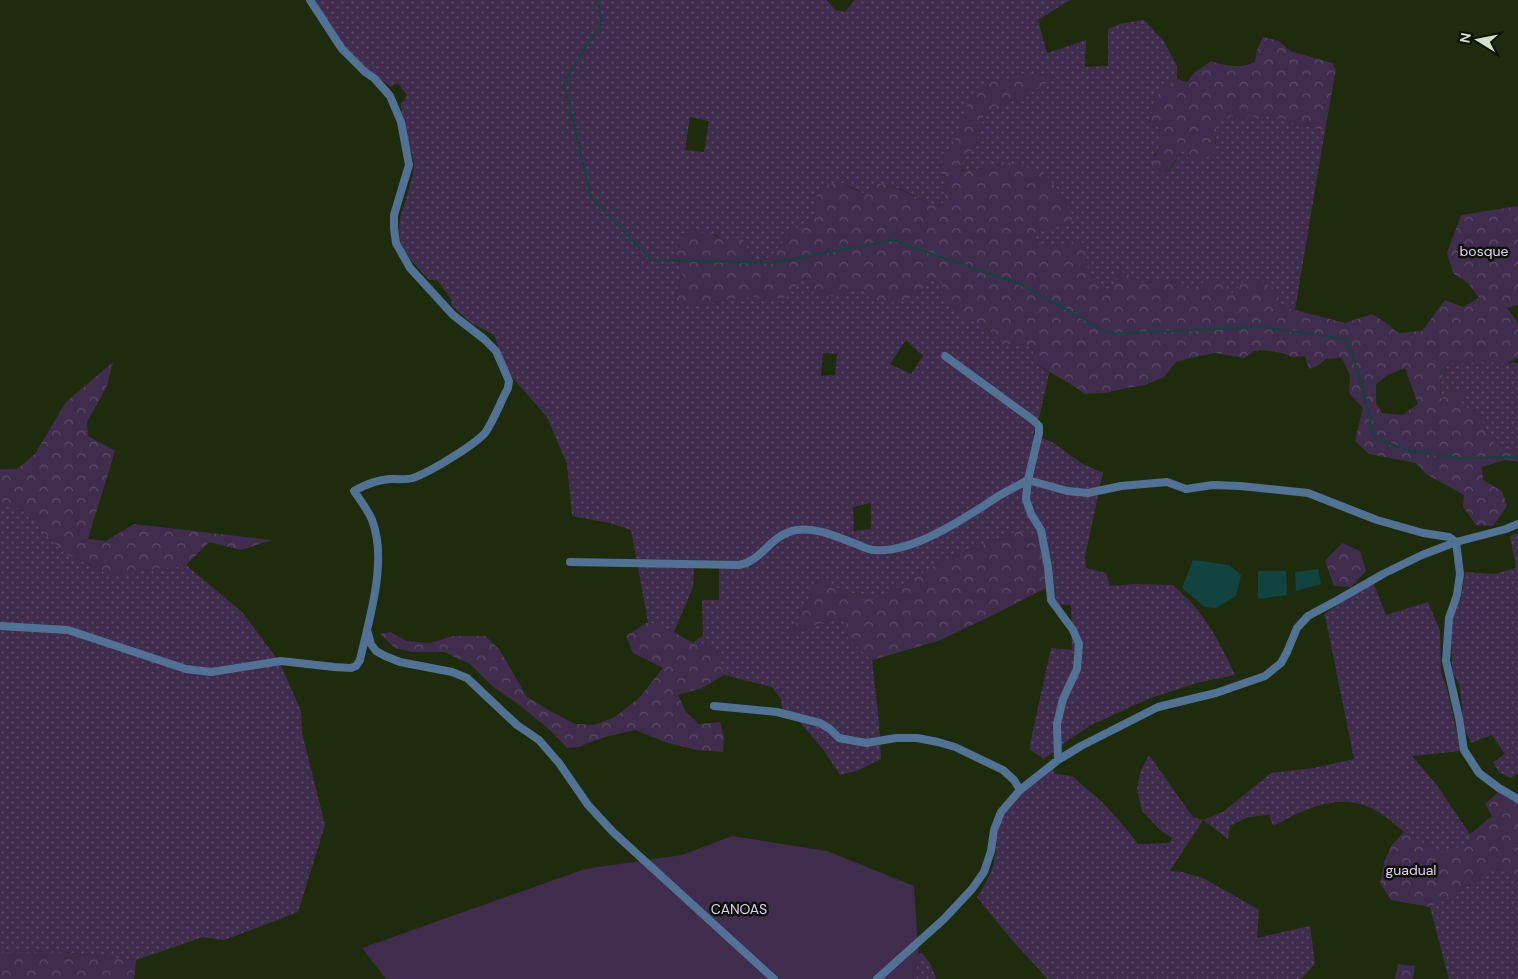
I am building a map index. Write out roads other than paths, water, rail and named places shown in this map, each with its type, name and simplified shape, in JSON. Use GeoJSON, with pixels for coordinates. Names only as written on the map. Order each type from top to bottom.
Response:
{"type":"FeatureCollection","features":[{"type":"Feature","properties":{"kind":"street"},"geometry":{"type":"LineString","coordinates":[[0,626],[68,630],[186,668],[216,672],[281,661],[351,668],[356,666],[360,660],[377,584],[378,545],[372,520],[354,490],[369,482],[412,478],[441,464],[476,441],[485,432],[508,388],[509,381],[496,351],[489,343],[453,315],[410,268],[396,243],[394,214],[409,165],[401,122],[390,96],[374,78],[365,72],[342,49],[310,0]]}},
{"type":"Feature","properties":{"kind":"street"},"geometry":{"type":"LineString","coordinates":[[944,356],[1039,426],[1026,499],[1031,514],[1041,530],[1052,600],[1073,630],[1079,644],[1077,669],[1062,699],[1057,724],[1058,760]]}},
{"type":"Feature","properties":{"kind":"street"},"geometry":{"type":"LineString","coordinates":[[570,562],[739,565],[753,560],[775,539],[798,530],[828,534],[872,550],[887,550],[927,539],[1028,480],[1067,491],[1088,493],[1121,486],[1167,482],[1186,490],[1214,485],[1308,493],[1378,520],[1423,533],[1448,537],[1456,542],[1460,574],[1457,594],[1448,618],[1446,661],[1464,750],[1479,773],[1518,799]]}},
{"type":"Feature","properties":{"kind":"street"},"geometry":{"type":"LineString","coordinates":[[877,979],[944,919],[972,889],[984,872],[991,850],[994,830],[1001,812],[1020,790],[1058,760],[1158,707],[1216,693],[1265,676],[1281,663],[1297,628],[1308,616],[1383,574],[1422,555],[1456,542],[1518,524]]}},
{"type":"Feature","properties":{"kind":"street"},"geometry":{"type":"LineString","coordinates":[[367,629],[371,644],[376,651],[385,656],[400,662],[452,672],[468,678],[517,724],[539,740],[559,763],[588,805],[613,832],[774,979]]}},
{"type":"Feature","properties":{"kind":"street"},"geometry":{"type":"LineString","coordinates":[[714,706],[778,712],[820,723],[839,738],[866,743],[896,738],[917,738],[938,742],[955,747],[1003,770],[1014,780],[1020,790]]}},
{"type":"Feature","properties":{"kind":"water"},"geometry":{"type":"Polygon","coordinates":[[[1193,560],[1229,565],[1241,575],[1236,596],[1216,608],[1205,607],[1182,588],[1193,560]]]}},
{"type":"Feature","properties":{"kind":"water"},"geometry":{"type":"Polygon","coordinates":[[[1318,569],[1321,584],[1296,591],[1295,572],[1318,569]]]}},
{"type":"Feature","properties":{"kind":"water"},"geometry":{"type":"Polygon","coordinates":[[[1258,571],[1286,571],[1287,595],[1258,599],[1258,571]]]}},
{"type":"Feature","properties":{"kind":"waterway"},"geometry":{"type":"LineString","coordinates":[[597,0],[602,21],[564,83],[591,197],[651,260],[770,263],[893,240],[1024,286],[1110,334],[1261,327],[1346,339],[1355,363],[1374,438],[1411,451],[1458,458],[1518,457]]}},
{"type":"Feature","properties":{"kind":"park label","name":"bosque"},"geometry":{"type":"Point","coordinates":[1484,251]}},
{"type":"Feature","properties":{"kind":"park label","name":"guadual"},"geometry":{"type":"Point","coordinates":[1411,870]}},
{"type":"Feature","properties":{"kind":"park label","name":"CANOAS"},"geometry":{"type":"Point","coordinates":[739,909]}}]}
